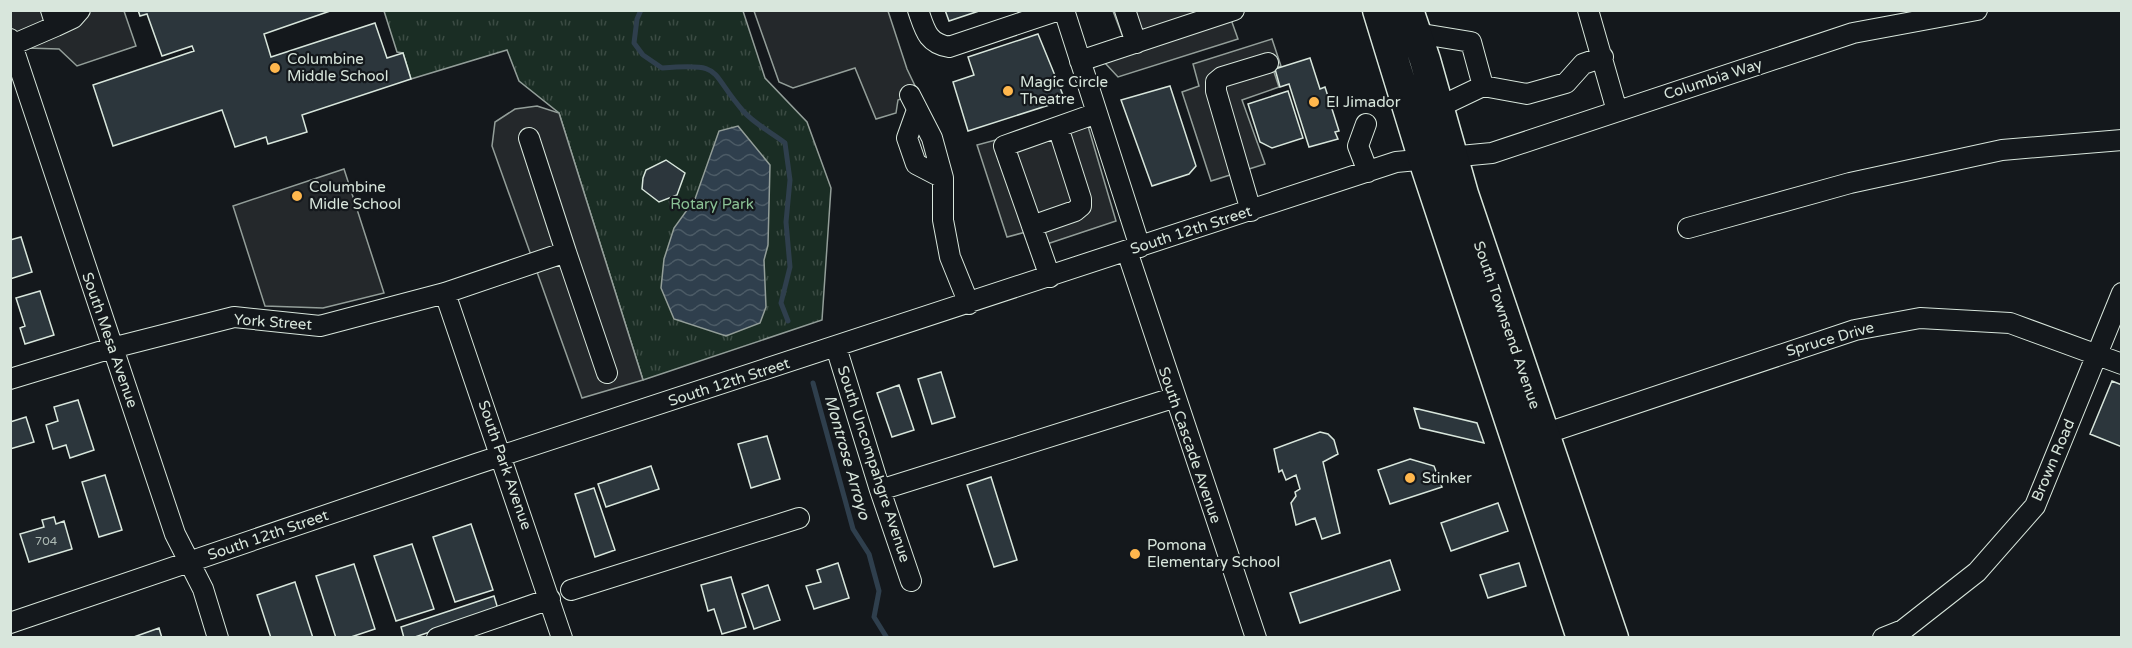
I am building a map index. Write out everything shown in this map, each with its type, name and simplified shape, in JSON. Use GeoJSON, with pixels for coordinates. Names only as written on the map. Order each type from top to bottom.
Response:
{"type":"FeatureCollection","features":[{"type":"Feature","properties":{"kind":"highway","name":"South Townsend Avenue"},"geometry":{"type":"LineString","coordinates":[[1378,10],[1544,434],[1613,638]]}},
{"type":"Feature","properties":{"kind":"highway","name":"South Townsend Avenue"},"geometry":{"type":"LineString","coordinates":[[1412,22],[1439,107],[1438,159],[1582,638]]}},
{"type":"Feature","properties":{"kind":"street"},"geometry":{"type":"LineString","coordinates":[[11,42],[53,18],[73,18],[80,10]]}},
{"type":"Feature","properties":{"kind":"street"},"geometry":{"type":"LineString","coordinates":[[918,10],[928,37],[936,45],[949,47],[1059,10]]}},
{"type":"Feature","properties":{"kind":"street","name":"South Cascade Avenue"},"geometry":{"type":"LineString","coordinates":[[1064,10],[1097,113],[1173,398],[1256,638]]}},
{"type":"Feature","properties":{"kind":"street"},"geometry":{"type":"LineString","coordinates":[[1125,10],[1136,43]]}},
{"type":"Feature","properties":{"kind":"street"},"geometry":{"type":"LineString","coordinates":[[1080,61],[1234,10]]}},
{"type":"Feature","properties":{"kind":"street"},"geometry":{"type":"LineString","coordinates":[[1588,10],[1617,111]]}},
{"type":"Feature","properties":{"kind":"street","name":"Columbia Way"},"geometry":{"type":"LineString","coordinates":[[1438,159],[1492,153],[1853,33],[1977,10]]}},
{"type":"Feature","properties":{"kind":"street"},"geometry":{"type":"LineString","coordinates":[[1412,22],[1471,42],[1483,86]]}},
{"type":"Feature","properties":{"kind":"street","name":"South Mesa Avenue"},"geometry":{"type":"LineString","coordinates":[[11,42],[175,534],[202,590],[218,638]]}},
{"type":"Feature","properties":{"kind":"street"},"geometry":{"type":"LineString","coordinates":[[1439,107],[1483,86],[1527,94],[1566,83],[1583,64],[1603,57]]}},
{"type":"Feature","properties":{"kind":"street"},"geometry":{"type":"LineString","coordinates":[[1251,211],[1216,90],[1216,82],[1222,77],[1268,63]]}},
{"type":"Feature","properties":{"kind":"street"},"geometry":{"type":"LineString","coordinates":[[914,103],[932,138],[943,178],[943,219],[950,257],[969,304]]}},
{"type":"Feature","properties":{"kind":"street"},"geometry":{"type":"LineString","coordinates":[[1050,277],[1004,146],[1097,113]]}},
{"type":"Feature","properties":{"kind":"street"},"geometry":{"type":"LineString","coordinates":[[1366,124],[1358,146],[1368,172]]}},
{"type":"Feature","properties":{"kind":"street"},"geometry":{"type":"LineString","coordinates":[[1032,226],[1075,211],[1081,206],[1081,199],[1058,127]]}},
{"type":"Feature","properties":{"kind":"street"},"geometry":{"type":"LineString","coordinates":[[529,138],[607,373]]}},
{"type":"Feature","properties":{"kind":"street"},"geometry":{"type":"LineString","coordinates":[[1688,228],[1850,183],[2002,150],[2121,140]]}},
{"type":"Feature","properties":{"kind":"street","name":"South 12th Street"},"geometry":{"type":"LineString","coordinates":[[10,623],[189,562],[220,549],[1368,172],[1404,161],[1438,159]]}},
{"type":"Feature","properties":{"kind":"street","name":"York Street"},"geometry":{"type":"LineString","coordinates":[[10,379],[112,348],[234,317],[320,326],[445,293],[566,252]]}},
{"type":"Feature","properties":{"kind":"street","name":"South Park Avenue"},"geometry":{"type":"LineString","coordinates":[[445,293],[562,638]]}},
{"type":"Feature","properties":{"kind":"street","name":"Brown Road"},"geometry":{"type":"LineString","coordinates":[[1883,638],[1903,630],[1977,572],[2035,506],[2121,293]]}},
{"type":"Feature","properties":{"kind":"street","name":"Spruce Drive"},"geometry":{"type":"LineString","coordinates":[[1544,434],[1855,330],[1920,318],[2010,323],[2098,353],[2121,364]]}},
{"type":"Feature","properties":{"kind":"street","name":"South Uncompahgre Avenue"},"geometry":{"type":"LineString","coordinates":[[836,347],[911,581]]}},
{"type":"Feature","properties":{"kind":"street"},"geometry":{"type":"LineString","coordinates":[[880,490],[1173,398]]}},
{"type":"Feature","properties":{"kind":"street"},"geometry":{"type":"LineString","coordinates":[[571,590],[799,518]]}},
{"type":"Feature","properties":{"kind":"street"},"geometry":{"type":"LineString","coordinates":[[437,638],[550,599]]}},
{"type":"Feature","properties":{"kind":"green space","name":"Rotary Park"},"geometry":{"type":"Polygon","coordinates":[[[384,11],[743,11],[765,78],[807,122],[831,188],[822,320],[643,380],[559,113],[519,81],[507,50],[411,79],[403,53],[397,52],[384,11]]]}},
{"type":"Feature","properties":{"kind":"shaded area"},"geometry":{"type":"Polygon","coordinates":[[[10,11],[124,11],[136,46],[77,66],[59,49],[26,48],[11,39],[10,11]]]}},
{"type":"Feature","properties":{"kind":"shaded area"},"geometry":{"type":"Polygon","coordinates":[[[754,11],[888,11],[907,69],[918,92],[898,100],[896,113],[876,119],[855,68],[793,88],[779,82],[754,11]]]}},
{"type":"Feature","properties":{"kind":"shaded area"},"geometry":{"type":"Polygon","coordinates":[[[1113,11],[1228,11],[1238,39],[1118,77],[1105,63],[1129,53],[1113,11]]]}},
{"type":"Feature","properties":{"kind":"shaded area"},"geometry":{"type":"Polygon","coordinates":[[[1272,39],[1281,66],[1273,69],[1279,87],[1242,100],[1265,164],[1211,181],[1182,92],[1199,86],[1193,64],[1272,39]]]}},
{"type":"Feature","properties":{"kind":"shaded area"},"geometry":{"type":"Polygon","coordinates":[[[537,106],[559,113],[643,380],[582,398],[492,146],[495,122],[515,109],[537,106]]]}},
{"type":"Feature","properties":{"kind":"shaded area"},"geometry":{"type":"Polygon","coordinates":[[[1085,116],[1116,221],[1032,249],[1026,232],[1007,237],[977,145],[1085,116]]]}},
{"type":"Feature","properties":{"kind":"shaded area"},"geometry":{"type":"Polygon","coordinates":[[[344,169],[384,293],[323,308],[265,306],[233,206],[344,169]]]}},
{"type":"Feature","properties":{"kind":"water"},"geometry":{"type":"Polygon","coordinates":[[[738,126],[770,165],[768,245],[764,260],[766,307],[760,323],[726,336],[674,319],[661,288],[664,259],[674,228],[695,199],[719,131],[738,126]]]}},
{"type":"Feature","properties":{"kind":"building","name":"Columbine Middle School"},"geometry":{"type":"Polygon","coordinates":[[[138,10],[333,10],[264,34],[271,57],[375,23],[387,58],[403,53],[411,79],[302,115],[307,132],[268,144],[266,137],[235,147],[222,110],[113,146],[93,85],[194,51],[192,46],[162,56],[147,14],[140,16],[138,10]]]}},
{"type":"Feature","properties":{"kind":"building"},"geometry":{"type":"Polygon","coordinates":[[[945,10],[982,10],[949,21],[945,10]]]}},
{"type":"Feature","properties":{"kind":"building","name":"Magic Circle Theatre"},"geometry":{"type":"Polygon","coordinates":[[[1038,34],[1065,100],[968,131],[953,82],[974,75],[968,57],[1038,34]]]}},
{"type":"Feature","properties":{"kind":"building"},"geometry":{"type":"Polygon","coordinates":[[[1310,58],[1320,89],[1325,87],[1339,131],[1335,132],[1338,139],[1309,147],[1289,84],[1280,87],[1275,69],[1310,58]]]}},
{"type":"Feature","properties":{"kind":"building"},"geometry":{"type":"Polygon","coordinates":[[[1170,86],[1196,166],[1189,174],[1152,186],[1121,100],[1170,86]]]}},
{"type":"Feature","properties":{"kind":"building"},"geometry":{"type":"Polygon","coordinates":[[[1288,91],[1303,138],[1272,148],[1260,142],[1248,104],[1288,91]]]}},
{"type":"Feature","properties":{"kind":"building"},"geometry":{"type":"Polygon","coordinates":[[[666,160],[685,173],[677,195],[659,202],[642,189],[643,178],[646,170],[666,160]]]}},
{"type":"Feature","properties":{"kind":"building"},"geometry":{"type":"Polygon","coordinates":[[[21,237],[32,272],[10,279],[10,240],[21,237]]]}},
{"type":"Feature","properties":{"kind":"building"},"geometry":{"type":"Polygon","coordinates":[[[40,291],[54,335],[25,344],[20,328],[25,326],[16,298],[40,291]]]}},
{"type":"Feature","properties":{"kind":"building"},"geometry":{"type":"Polygon","coordinates":[[[941,372],[955,417],[932,424],[918,379],[941,372]]]}},
{"type":"Feature","properties":{"kind":"building"},"geometry":{"type":"Polygon","coordinates":[[[2112,381],[2122,385],[2122,447],[2090,434],[2112,381]]]}},
{"type":"Feature","properties":{"kind":"building"},"geometry":{"type":"Polygon","coordinates":[[[899,385],[914,430],[892,437],[877,393],[899,385]]]}},
{"type":"Feature","properties":{"kind":"building"},"geometry":{"type":"Polygon","coordinates":[[[78,400],[94,450],[70,458],[66,445],[53,449],[46,425],[58,421],[54,407],[78,400]]]}},
{"type":"Feature","properties":{"kind":"building"},"geometry":{"type":"Polygon","coordinates":[[[1414,408],[1477,423],[1484,443],[1420,428],[1414,408]]]}},
{"type":"Feature","properties":{"kind":"building"},"geometry":{"type":"Polygon","coordinates":[[[26,417],[34,442],[10,449],[10,422],[26,417]]]}},
{"type":"Feature","properties":{"kind":"building"},"geometry":{"type":"Polygon","coordinates":[[[1320,432],[1328,434],[1334,440],[1338,454],[1323,462],[1340,533],[1322,539],[1315,518],[1296,525],[1291,503],[1296,496],[1295,492],[1300,489],[1296,475],[1286,480],[1282,470],[1279,472],[1274,449],[1320,432]]]}},
{"type":"Feature","properties":{"kind":"building"},"geometry":{"type":"Polygon","coordinates":[[[767,436],[780,479],[751,488],[738,444],[767,436]]]}},
{"type":"Feature","properties":{"kind":"building","name":"Stinker"},"geometry":{"type":"Polygon","coordinates":[[[1410,459],[1434,466],[1442,487],[1390,504],[1378,470],[1410,459]]]}},
{"type":"Feature","properties":{"kind":"building"},"geometry":{"type":"Polygon","coordinates":[[[651,466],[659,489],[606,507],[598,484],[651,466]]]}},
{"type":"Feature","properties":{"kind":"building"},"geometry":{"type":"Polygon","coordinates":[[[105,475],[122,530],[99,537],[82,482],[105,475]]]}},
{"type":"Feature","properties":{"kind":"building"},"geometry":{"type":"Polygon","coordinates":[[[991,477],[1017,560],[994,567],[967,485],[991,477]]]}},
{"type":"Feature","properties":{"kind":"building"},"geometry":{"type":"Polygon","coordinates":[[[594,488],[615,550],[595,557],[575,494],[594,488]]]}},
{"type":"Feature","properties":{"kind":"building"},"geometry":{"type":"Polygon","coordinates":[[[1498,503],[1508,531],[1451,551],[1441,523],[1498,503]]]}},
{"type":"Feature","properties":{"kind":"building"},"geometry":{"type":"Polygon","coordinates":[[[54,517],[56,524],[64,521],[72,549],[29,562],[20,534],[44,527],[42,520],[54,517]]]}},
{"type":"Feature","properties":{"kind":"building"},"geometry":{"type":"Polygon","coordinates":[[[471,524],[493,590],[455,602],[433,537],[471,524]]]}},
{"type":"Feature","properties":{"kind":"building"},"geometry":{"type":"Polygon","coordinates":[[[412,544],[434,609],[396,621],[374,556],[412,544]]]}},
{"type":"Feature","properties":{"kind":"building"},"geometry":{"type":"Polygon","coordinates":[[[1390,560],[1400,590],[1300,623],[1290,593],[1390,560]]]}},
{"type":"Feature","properties":{"kind":"building"},"geometry":{"type":"Polygon","coordinates":[[[838,563],[849,598],[814,609],[806,586],[821,582],[817,570],[838,563]]]}},
{"type":"Feature","properties":{"kind":"building"},"geometry":{"type":"Polygon","coordinates":[[[1519,563],[1526,586],[1488,598],[1480,575],[1519,563]]]}},
{"type":"Feature","properties":{"kind":"building"},"geometry":{"type":"Polygon","coordinates":[[[354,564],[375,629],[348,638],[336,638],[316,576],[354,564]]]}},
{"type":"Feature","properties":{"kind":"building"},"geometry":{"type":"Polygon","coordinates":[[[731,577],[746,627],[722,634],[714,609],[708,611],[701,585],[731,577]]]}},
{"type":"Feature","properties":{"kind":"building"},"geometry":{"type":"Polygon","coordinates":[[[295,582],[313,638],[271,638],[257,595],[295,582]]]}},
{"type":"Feature","properties":{"kind":"building"},"geometry":{"type":"Polygon","coordinates":[[[768,585],[780,620],[754,629],[742,594],[768,585]]]}},
{"type":"Feature","properties":{"kind":"building"},"geometry":{"type":"Polygon","coordinates":[[[494,596],[498,609],[412,638],[404,638],[401,627],[494,596]]]}},
{"type":"Feature","properties":{"kind":"building"},"geometry":{"type":"Polygon","coordinates":[[[159,628],[162,638],[131,638],[159,628]]]}},
{"type":"Feature","properties":{"kind":"waterway","name":"Montrose Arroyo"},"geometry":{"type":"LineString","coordinates":[[641,10],[637,19],[634,43],[643,55],[662,68],[697,67],[713,72],[748,116],[785,143],[790,180],[786,222],[790,267],[781,303],[788,321]]}},
{"type":"Feature","properties":{"kind":"waterway","name":"Montrose Arroyo"},"geometry":{"type":"LineString","coordinates":[[813,383],[853,529],[869,554],[879,591],[874,617],[887,638]]}},
{"type":"Feature","properties":{"kind":"place","name":"Columbine Middle School"},"geometry":{"type":"Point","coordinates":[275,68]}},
{"type":"Feature","properties":{"kind":"place","name":"Magic Circle Theatre"},"geometry":{"type":"Point","coordinates":[1008,91]}},
{"type":"Feature","properties":{"kind":"place","name":"El Jimador"},"geometry":{"type":"Point","coordinates":[1314,102]}},
{"type":"Feature","properties":{"kind":"place","name":"Columbine Midle School"},"geometry":{"type":"Point","coordinates":[297,196]}},
{"type":"Feature","properties":{"kind":"place","name":"Stinker"},"geometry":{"type":"Point","coordinates":[1410,478]}},
{"type":"Feature","properties":{"kind":"place","name":"Pomona Elementary School"},"geometry":{"type":"Point","coordinates":[1135,554]}}]}
